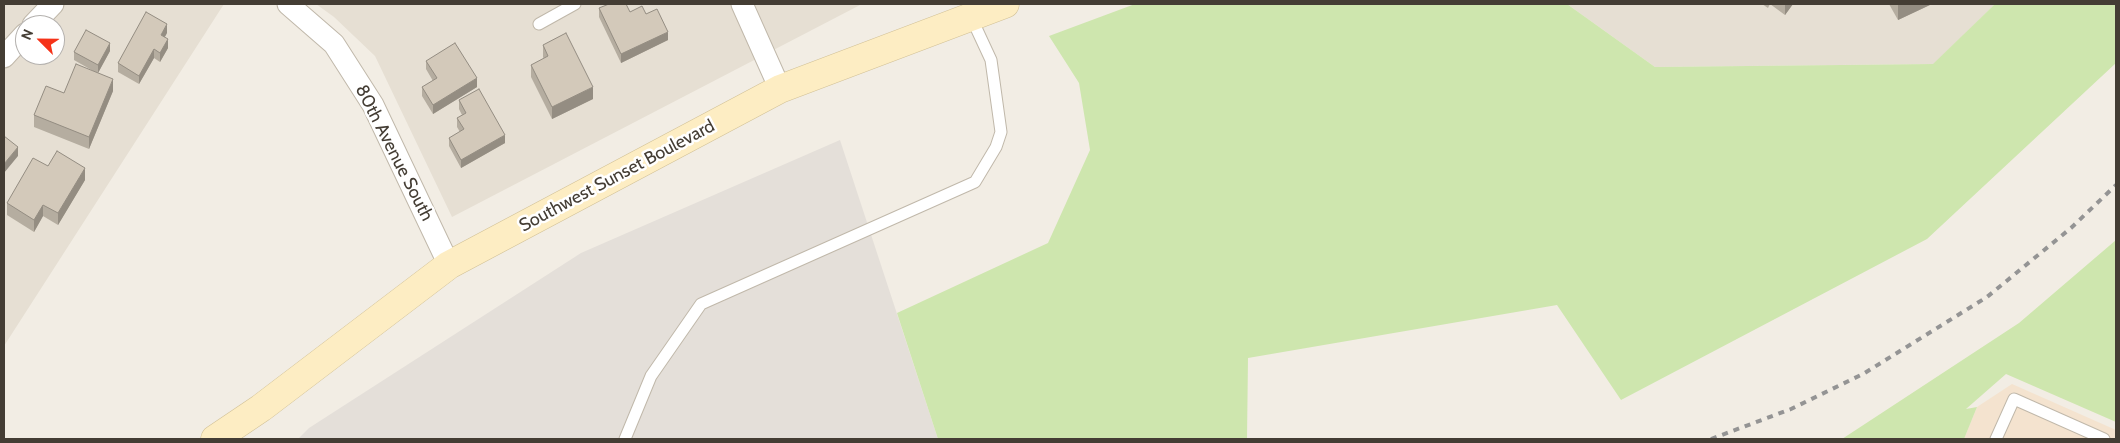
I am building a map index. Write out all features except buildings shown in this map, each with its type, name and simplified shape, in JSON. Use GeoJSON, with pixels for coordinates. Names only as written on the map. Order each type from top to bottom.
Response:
{"type":"FeatureCollection","features":[{"type":"Feature","properties":{"kind":"main road","name":"Southwest Sunset Boulevard"},"geometry":{"type":"LineString","coordinates":[[215,439],[261,408],[449,265],[780,89],[1006,4]]}},
{"type":"Feature","properties":{"kind":"main road","name":"Southwest Sunset Boulevard"},"geometry":{"type":"LineString","coordinates":[[231,439],[261,408]]}},
{"type":"Feature","properties":{"kind":"street"},"geometry":{"type":"LineString","coordinates":[[43,15],[53,4]]}},
{"type":"Feature","properties":{"kind":"street","name":"80th Avenue South"},"geometry":{"type":"LineString","coordinates":[[288,4],[334,44],[373,105],[449,265]]}},
{"type":"Feature","properties":{"kind":"street"},"geometry":{"type":"LineString","coordinates":[[742,4],[780,89]]}},
{"type":"Feature","properties":{"kind":"street"},"geometry":{"type":"LineString","coordinates":[[4,57],[15,45]]}},
{"type":"Feature","properties":{"kind":"lane"},"geometry":{"type":"LineString","coordinates":[[539,24],[575,4]]}},
{"type":"Feature","properties":{"kind":"lane"},"geometry":{"type":"LineString","coordinates":[[625,439],[651,376],[701,304],[975,182],[996,147],[1001,132],[991,60],[971,17]]}},
{"type":"Feature","properties":{"kind":"lane"},"geometry":{"type":"LineString","coordinates":[[1996,439],[2014,399],[2104,439]]}},
{"type":"Feature","properties":{"kind":"shaded area"},"geometry":{"type":"Polygon","coordinates":[[[4,4],[224,4],[4,346],[4,4]]]}},
{"type":"Feature","properties":{"kind":"shaded area"},"geometry":{"type":"Polygon","coordinates":[[[316,4],[862,4],[452,217],[375,56],[334,17],[316,4]]]}},
{"type":"Feature","properties":{"kind":"shaded area"},"geometry":{"type":"Polygon","coordinates":[[[1567,4],[1995,4],[1934,64],[1655,67],[1567,4]]]}},
{"type":"Feature","properties":{"kind":"shaded area"},"geometry":{"type":"Polygon","coordinates":[[[840,140],[938,439],[298,439],[309,428],[581,253],[840,140]]]}},
{"type":"Feature","properties":{"kind":"shaded area"},"geometry":{"type":"Polygon","coordinates":[[[2012,384],[2116,430],[2116,439],[1964,439],[1977,407],[2012,384]]]}},
{"type":"Feature","properties":{"kind":"green space"},"geometry":{"type":"Polygon","coordinates":[[[1135,4],[1567,4],[1655,67],[1933,64],[1995,4],[2116,4],[2116,63],[1927,239],[1621,400],[1557,305],[1248,358],[1247,439],[938,439],[897,313],[1048,243],[1090,150],[1079,83],[1049,36],[1135,4]]]}},
{"type":"Feature","properties":{"kind":"green space"},"geometry":{"type":"Polygon","coordinates":[[[2116,240],[2116,422],[2006,374],[1966,409],[1977,407],[1964,439],[1842,439],[2019,323],[2116,240]]]}},
{"type":"Feature","properties":{"kind":"railway"},"geometry":{"type":"LineString","coordinates":[[1711,439],[1791,409],[1863,374],[1987,297],[2071,228],[2116,185]]}}]}
